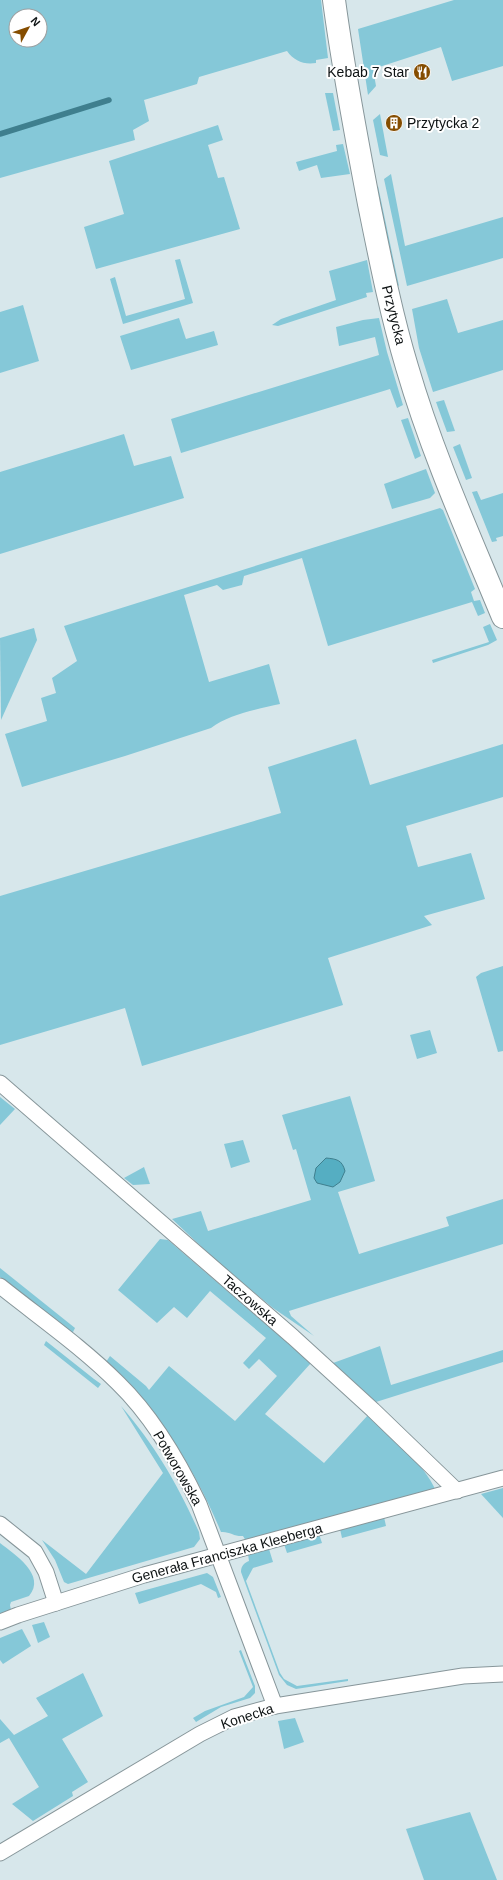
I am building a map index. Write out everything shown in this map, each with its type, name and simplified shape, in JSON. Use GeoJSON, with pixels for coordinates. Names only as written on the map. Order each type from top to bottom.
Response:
{"type":"FeatureCollection","features":[{"type":"Feature","properties":{"kind":"main road","name":"Przytycka"},"geometry":{"type":"LineString","coordinates":[[334,0],[344,72],[362,170],[391,308],[407,367],[453,497],[503,617]]}},
{"type":"Feature","properties":{"kind":"street","name":"Taczowska"},"geometry":{"type":"LineString","coordinates":[[0,1083],[293,1337],[401,1436],[457,1491]]}},
{"type":"Feature","properties":{"kind":"street","name":"Potworowska"},"geometry":{"type":"LineString","coordinates":[[0,1286],[102,1368],[119,1384],[148,1418],[187,1478],[200,1504],[220,1554],[275,1706]]}},
{"type":"Feature","properties":{"kind":"street"},"geometry":{"type":"LineString","coordinates":[[457,1491],[503,1478]]}},
{"type":"Feature","properties":{"kind":"street","name":"Generała Franciszka Kleeberga"},"geometry":{"type":"LineString","coordinates":[[0,1622],[144,1575],[457,1491]]}},
{"type":"Feature","properties":{"kind":"street"},"geometry":{"type":"LineString","coordinates":[[0,1524],[34,1552],[46,1572],[56,1603]]}},
{"type":"Feature","properties":{"kind":"street","name":"Konecka"},"geometry":{"type":"LineString","coordinates":[[0,1853],[214,1726],[234,1717],[275,1706],[463,1676],[503,1674]]}},
{"type":"Feature","properties":{"kind":"shaded area"},"geometry":{"type":"Polygon","coordinates":[[[0,0],[321,0],[328,58],[316,60],[316,63],[303,63],[296,60],[287,51],[199,77],[197,84],[144,100],[149,121],[133,130],[135,140],[0,178],[0,0]]]}},
{"type":"Feature","properties":{"kind":"shaded area"},"geometry":{"type":"Polygon","coordinates":[[[454,0],[503,0],[503,66],[452,81],[441,47],[373,69],[376,86],[368,95],[358,29],[454,0]]]}},
{"type":"Feature","properties":{"kind":"shaded area"},"geometry":{"type":"Polygon","coordinates":[[[325,93],[333,93],[340,130],[333,131],[325,93]]]}},
{"type":"Feature","properties":{"kind":"shaded area"},"geometry":{"type":"Polygon","coordinates":[[[380,114],[388,157],[380,155],[373,120],[380,114]]]}},
{"type":"Feature","properties":{"kind":"shaded area"},"geometry":{"type":"Polygon","coordinates":[[[218,125],[223,140],[208,145],[218,178],[224,177],[240,229],[96,269],[84,227],[124,214],[109,161],[218,125]]]}},
{"type":"Feature","properties":{"kind":"shaded area"},"geometry":{"type":"Polygon","coordinates":[[[343,144],[350,174],[321,178],[317,165],[299,171],[296,162],[337,151],[336,145],[343,144]]]}},
{"type":"Feature","properties":{"kind":"shaded area"},"geometry":{"type":"Polygon","coordinates":[[[391,174],[405,246],[503,217],[503,258],[407,286],[384,179],[391,174]]]}},
{"type":"Feature","properties":{"kind":"shaded area"},"geometry":{"type":"Polygon","coordinates":[[[378,186],[399,286],[396,284],[377,194],[378,186]]]}},
{"type":"Feature","properties":{"kind":"shaded area"},"geometry":{"type":"Polygon","coordinates":[[[180,259],[193,303],[123,324],[110,279],[115,277],[126,316],[185,299],[175,260],[180,259]]]}},
{"type":"Feature","properties":{"kind":"shaded area"},"geometry":{"type":"Polygon","coordinates":[[[367,260],[373,292],[366,293],[367,297],[278,326],[272,325],[281,319],[336,300],[329,271],[367,260]]]}},
{"type":"Feature","properties":{"kind":"shaded area"},"geometry":{"type":"Polygon","coordinates":[[[447,299],[458,333],[503,320],[503,370],[433,392],[419,348],[412,309],[447,299]]]}},
{"type":"Feature","properties":{"kind":"shaded area"},"geometry":{"type":"Polygon","coordinates":[[[23,305],[39,361],[0,373],[0,312],[23,305]]]}},
{"type":"Feature","properties":{"kind":"shaded area"},"geometry":{"type":"Polygon","coordinates":[[[179,318],[186,339],[214,331],[218,345],[131,370],[120,336],[179,318]]]}},
{"type":"Feature","properties":{"kind":"shaded area"},"geometry":{"type":"Polygon","coordinates":[[[379,318],[387,352],[403,405],[397,408],[390,389],[181,453],[171,419],[379,355],[375,337],[339,346],[336,327],[363,320],[379,318]]]}},
{"type":"Feature","properties":{"kind":"shaded area"},"geometry":{"type":"Polygon","coordinates":[[[444,400],[455,431],[447,432],[436,402],[444,400]]]}},
{"type":"Feature","properties":{"kind":"shaded area"},"geometry":{"type":"Polygon","coordinates":[[[408,418],[421,456],[415,459],[401,420],[408,418]]]}},
{"type":"Feature","properties":{"kind":"shaded area"},"geometry":{"type":"Polygon","coordinates":[[[124,434],[134,466],[171,456],[184,498],[0,554],[0,472],[124,434]]]}},
{"type":"Feature","properties":{"kind":"shaded area"},"geometry":{"type":"Polygon","coordinates":[[[460,444],[472,478],[466,480],[453,447],[460,444]]]}},
{"type":"Feature","properties":{"kind":"shaded area"},"geometry":{"type":"Polygon","coordinates":[[[426,469],[435,493],[430,498],[392,509],[384,484],[426,469]]]}},
{"type":"Feature","properties":{"kind":"shaded area"},"geometry":{"type":"Polygon","coordinates":[[[477,491],[481,500],[503,493],[503,536],[496,538],[497,541],[492,542],[472,492],[477,491]]]}},
{"type":"Feature","properties":{"kind":"shaded area"},"geometry":{"type":"Polygon","coordinates":[[[440,508],[443,510],[475,589],[471,592],[474,601],[480,600],[485,613],[478,616],[472,602],[328,646],[302,558],[244,576],[242,585],[223,590],[217,585],[184,595],[209,682],[269,664],[280,704],[253,710],[226,719],[211,728],[22,787],[5,734],[47,721],[41,698],[56,693],[52,678],[77,661],[64,626],[440,508]]]}},
{"type":"Feature","properties":{"kind":"shaded area"},"geometry":{"type":"Polygon","coordinates":[[[490,624],[497,640],[488,645],[433,663],[432,660],[489,642],[483,627],[490,624]]]}},
{"type":"Feature","properties":{"kind":"shaded area"},"geometry":{"type":"Polygon","coordinates":[[[34,628],[37,640],[1,720],[0,638],[34,628]]]}},
{"type":"Feature","properties":{"kind":"shaded area"},"geometry":{"type":"Polygon","coordinates":[[[356,739],[370,785],[503,744],[503,797],[406,826],[418,867],[471,853],[485,899],[424,916],[432,925],[328,958],[343,1005],[142,1066],[125,1008],[0,1045],[0,896],[281,813],[268,767],[356,739]]]}},
{"type":"Feature","properties":{"kind":"shaded area"},"geometry":{"type":"Polygon","coordinates":[[[503,966],[503,1051],[498,1052],[476,977],[481,973],[503,966]]]}},
{"type":"Feature","properties":{"kind":"shaded area"},"geometry":{"type":"Polygon","coordinates":[[[430,1030],[437,1053],[417,1059],[410,1035],[430,1030]]]}},
{"type":"Feature","properties":{"kind":"shaded area"},"geometry":{"type":"Polygon","coordinates":[[[350,1096],[375,1181],[338,1192],[359,1254],[449,1226],[446,1217],[503,1199],[503,1244],[289,1311],[291,1316],[314,1336],[273,1308],[222,1266],[172,1219],[201,1211],[208,1231],[311,1200],[296,1149],[293,1150],[282,1115],[350,1096]]]}},
{"type":"Feature","properties":{"kind":"shaded area"},"geometry":{"type":"Polygon","coordinates":[[[0,1097],[15,1109],[0,1125],[0,1097]]]}},
{"type":"Feature","properties":{"kind":"shaded area"},"geometry":{"type":"Polygon","coordinates":[[[243,1140],[250,1162],[231,1168],[224,1144],[243,1140]]]}},
{"type":"Feature","properties":{"kind":"shaded area"},"geometry":{"type":"Polygon","coordinates":[[[326,1158],[341,1162],[345,1171],[340,1182],[333,1187],[317,1183],[314,1178],[316,1168],[326,1158]]]}},
{"type":"Feature","properties":{"kind":"shaded area"},"geometry":{"type":"Polygon","coordinates":[[[144,1167],[150,1184],[133,1185],[124,1178],[144,1167]]]}},
{"type":"Feature","properties":{"kind":"shaded area"},"geometry":{"type":"Polygon","coordinates":[[[160,1239],[168,1240],[311,1363],[265,1414],[324,1463],[369,1414],[424,1470],[436,1491],[246,1541],[243,1536],[221,1532],[199,1485],[173,1440],[142,1399],[106,1362],[110,1356],[149,1390],[169,1366],[235,1421],[277,1376],[259,1359],[249,1369],[243,1363],[266,1338],[210,1291],[187,1318],[174,1307],[157,1323],[118,1290],[160,1239]]]}},
{"type":"Feature","properties":{"kind":"shaded area"},"geometry":{"type":"Polygon","coordinates":[[[0,1268],[75,1328],[72,1334],[0,1277],[0,1268]]]}},
{"type":"Feature","properties":{"kind":"shaded area"},"geometry":{"type":"Polygon","coordinates":[[[46,1341],[101,1384],[98,1388],[44,1345],[46,1341]]]}},
{"type":"Feature","properties":{"kind":"shaded area"},"geometry":{"type":"Polygon","coordinates":[[[380,1346],[391,1385],[503,1350],[503,1362],[376,1402],[333,1363],[380,1346]]]}},
{"type":"Feature","properties":{"kind":"shaded area"},"geometry":{"type":"Polygon","coordinates":[[[121,1406],[145,1436],[174,1481],[191,1514],[199,1532],[200,1539],[194,1547],[68,1584],[64,1582],[55,1560],[42,1540],[86,1574],[163,1473],[121,1406]]]}},
{"type":"Feature","properties":{"kind":"shaded area"},"geometry":{"type":"Polygon","coordinates":[[[503,1488],[503,1518],[481,1494],[503,1488]]]}},
{"type":"Feature","properties":{"kind":"shaded area"},"geometry":{"type":"Polygon","coordinates":[[[384,1517],[386,1526],[342,1538],[340,1529],[384,1517]]]}},
{"type":"Feature","properties":{"kind":"shaded area"},"geometry":{"type":"Polygon","coordinates":[[[319,1534],[322,1543],[287,1553],[284,1544],[319,1534]]]}},
{"type":"Feature","properties":{"kind":"shaded area"},"geometry":{"type":"Polygon","coordinates":[[[0,1543],[20,1559],[31,1573],[34,1580],[33,1588],[29,1596],[11,1602],[11,1610],[0,1614],[0,1543]]]}},
{"type":"Feature","properties":{"kind":"shaded area"},"geometry":{"type":"Polygon","coordinates":[[[269,1549],[273,1562],[253,1568],[246,1581],[280,1673],[284,1679],[297,1686],[348,1679],[348,1681],[296,1689],[287,1685],[279,1675],[241,1572],[243,1565],[249,1561],[248,1554],[269,1549]]]}},
{"type":"Feature","properties":{"kind":"shaded area"},"geometry":{"type":"Polygon","coordinates":[[[207,1573],[213,1577],[221,1597],[218,1598],[216,1592],[201,1584],[139,1604],[135,1593],[207,1573]]]}},
{"type":"Feature","properties":{"kind":"shaded area"},"geometry":{"type":"Polygon","coordinates":[[[44,1622],[50,1637],[38,1643],[32,1625],[44,1622]]]}},
{"type":"Feature","properties":{"kind":"shaded area"},"geometry":{"type":"Polygon","coordinates":[[[22,1629],[31,1646],[3,1664],[0,1660],[0,1638],[22,1629]]]}},
{"type":"Feature","properties":{"kind":"shaded area"},"geometry":{"type":"Polygon","coordinates":[[[241,1650],[255,1686],[255,1693],[250,1698],[221,1707],[196,1722],[193,1718],[205,1711],[244,1697],[253,1687],[239,1651],[241,1650]]]}},
{"type":"Feature","properties":{"kind":"shaded area"},"geometry":{"type":"Polygon","coordinates":[[[83,1673],[103,1716],[62,1739],[88,1782],[72,1792],[73,1796],[33,1821],[12,1804],[39,1787],[9,1738],[0,1743],[0,1719],[14,1735],[48,1716],[36,1698],[83,1673]]]}},
{"type":"Feature","properties":{"kind":"shaded area"},"geometry":{"type":"Polygon","coordinates":[[[295,1718],[304,1742],[284,1749],[278,1721],[295,1718]]]}},
{"type":"Feature","properties":{"kind":"shaded area"},"geometry":{"type":"Polygon","coordinates":[[[470,1812],[497,1880],[424,1880],[406,1829],[470,1812]]]}},
{"type":"Feature","properties":{"kind":"waterway"},"geometry":{"type":"LineString","coordinates":[[0,134],[109,100]]}},
{"type":"Feature","properties":{"kind":"place","name":"Kebab 7 Star"},"geometry":{"type":"Point","coordinates":[422,72]}},
{"type":"Feature","properties":{"kind":"place","name":"Przytycka 2"},"geometry":{"type":"Point","coordinates":[394,123]}}]}
